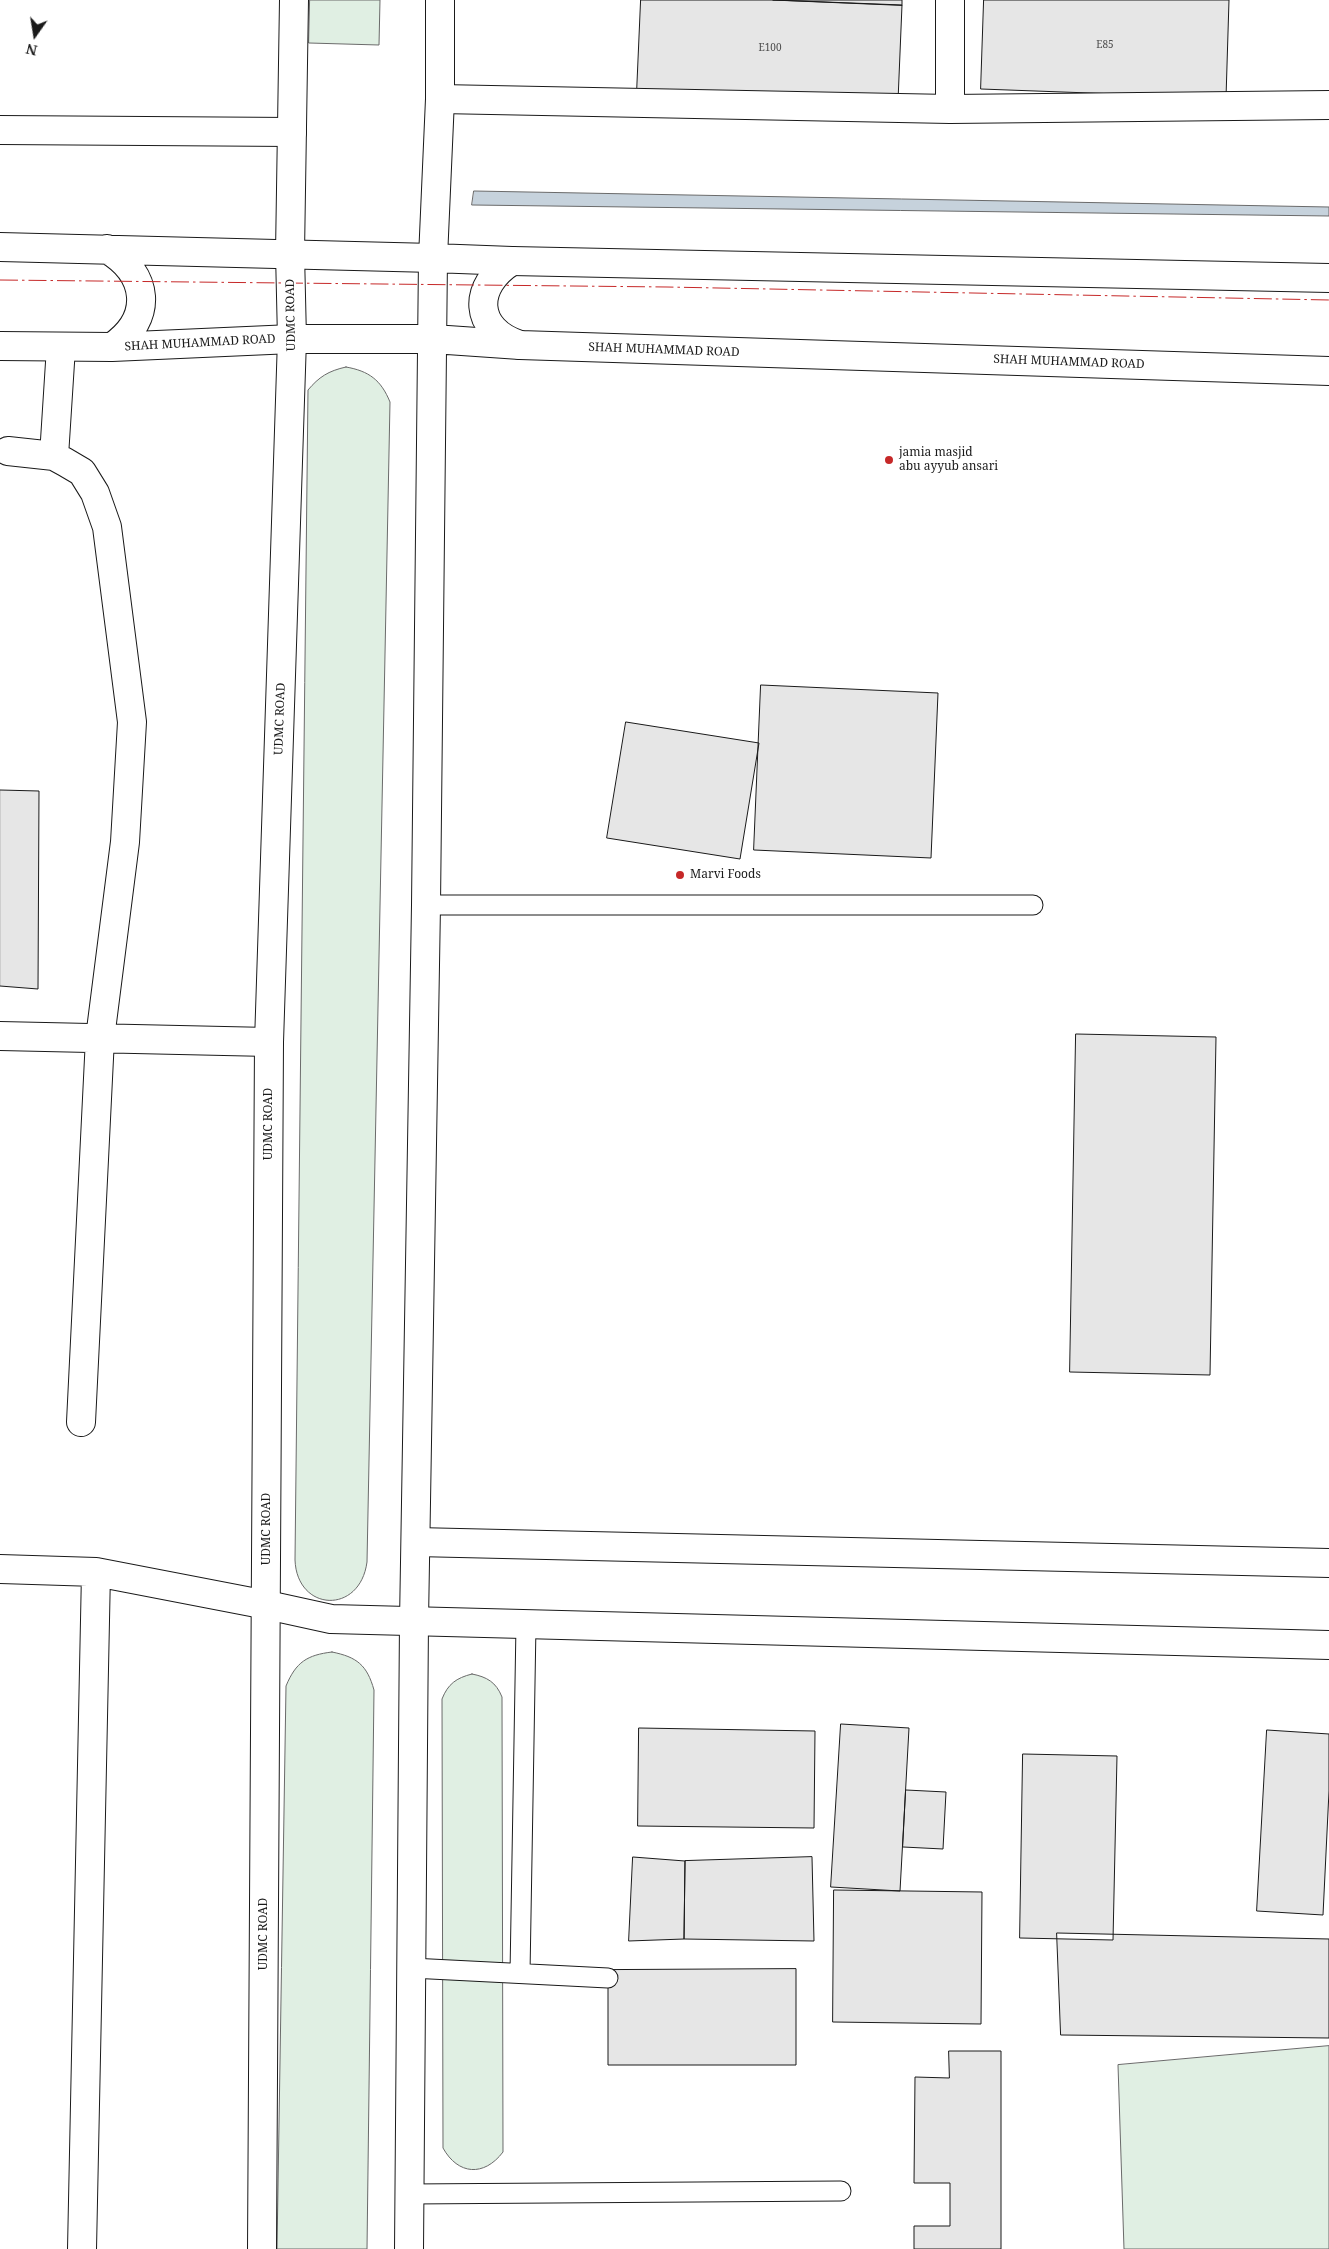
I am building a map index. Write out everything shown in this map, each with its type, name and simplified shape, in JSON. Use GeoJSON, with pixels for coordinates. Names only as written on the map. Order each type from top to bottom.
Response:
{"type":"FeatureCollection","features":[{"type":"Feature","properties":{"kind":"street","name":"UDMC ROAD"},"geometry":{"type":"LineString","coordinates":[[262,2249],[269,1042],[292,339],[290,253],[294,0]]}},
{"type":"Feature","properties":{"kind":"street"},"geometry":{"type":"LineString","coordinates":[[409,2249],[414,1621],[426,905],[433,258],[440,99],[440,0]]}},
{"type":"Feature","properties":{"kind":"street"},"geometry":{"type":"LineString","coordinates":[[950,0],[950,108]]}},
{"type":"Feature","properties":{"kind":"street"},"geometry":{"type":"LineString","coordinates":[[440,99],[950,108],[1329,105]]}},
{"type":"Feature","properties":{"kind":"street"},"geometry":{"type":"LineString","coordinates":[[0,130],[292,132]]}},
{"type":"Feature","properties":{"kind":"street"},"geometry":{"type":"LineString","coordinates":[[0,247],[290,253],[512,261],[1329,278]]}},
{"type":"Feature","properties":{"kind":"street"},"geometry":{"type":"LineString","coordinates":[[106,249],[122,258],[133,271],[140,287],[141,306],[136,323],[126,337],[112,347]]}},
{"type":"Feature","properties":{"kind":"street"},"geometry":{"type":"LineString","coordinates":[[512,261],[492,277],[485,290],[484,304],[486,319],[494,331],[506,340],[520,345]]}},
{"type":"Feature","properties":{"kind":"street","name":"SHAH MUHAMMAD ROAD"},"geometry":{"type":"LineString","coordinates":[[0,346],[112,347],[292,339],[433,339],[520,345],[1329,371]]}},
{"type":"Feature","properties":{"kind":"street"},"geometry":{"type":"LineString","coordinates":[[54,456],[61,347]]}},
{"type":"Feature","properties":{"kind":"street"},"geometry":{"type":"LineString","coordinates":[[8,450],[54,456],[82,472],[95,493],[107,527],[132,722],[125,842],[100,1038],[80,1422]]}},
{"type":"Feature","properties":{"kind":"street"},"geometry":{"type":"LineString","coordinates":[[0,1036],[269,1042]]}},
{"type":"Feature","properties":{"kind":"street"},"geometry":{"type":"LineString","coordinates":[[416,1542],[1329,1563]]}},
{"type":"Feature","properties":{"kind":"street"},"geometry":{"type":"LineString","coordinates":[[0,1568],[96,1572],[330,1619],[1329,1645]]}},
{"type":"Feature","properties":{"kind":"street"},"geometry":{"type":"LineString","coordinates":[[82,2249],[96,1572]]}},
{"type":"Feature","properties":{"kind":"lane"},"geometry":{"type":"LineString","coordinates":[[426,905],[1033,905]]}},
{"type":"Feature","properties":{"kind":"lane"},"geometry":{"type":"LineString","coordinates":[[520,1973],[526,1625]]}},
{"type":"Feature","properties":{"kind":"lane"},"geometry":{"type":"LineString","coordinates":[[411,1968],[608,1978]]}},
{"type":"Feature","properties":{"kind":"lane"},"geometry":{"type":"LineString","coordinates":[[410,2194],[841,2191]]}},
{"type":"Feature","properties":{"kind":"green space"},"geometry":{"type":"Polygon","coordinates":[[[310,0],[380,0],[379,45],[309,43],[310,0]]]}},
{"type":"Feature","properties":{"kind":"green space"},"geometry":{"type":"Polygon","coordinates":[[[346,367],[368,374],[383,388],[390,402],[367,1562],[362,1579],[353,1591],[342,1598],[329,1600],[317,1597],[306,1590],[298,1577],[295,1560],[308,390],[324,375],[346,367]]]}},
{"type":"Feature","properties":{"kind":"green space"},"geometry":{"type":"Polygon","coordinates":[[[332,1652],[348,1657],[360,1664],[368,1674],[374,1690],[367,2249],[277,2249],[286,1686],[298,1665],[303,1661],[316,1655],[332,1652]]]}},
{"type":"Feature","properties":{"kind":"green space"},"geometry":{"type":"Polygon","coordinates":[[[472,1674],[490,1681],[502,1697],[503,2152],[488,2166],[472,2170],[456,2164],[443,2148],[442,1699],[453,1682],[461,1677],[472,1674]]]}},
{"type":"Feature","properties":{"kind":"green space"},"geometry":{"type":"Polygon","coordinates":[[[1329,2046],[1329,2249],[1124,2249],[1118,2065],[1329,2046]]]}},
{"type":"Feature","properties":{"kind":"shaded area"},"geometry":{"type":"Polygon","coordinates":[[[474,191],[1329,207],[1329,216],[472,205],[474,191]]]}},
{"type":"Feature","properties":{"kind":"building"},"geometry":{"type":"Polygon","coordinates":[[[641,0],[775,0],[902,5],[898,101],[637,92],[641,0]]]}},
{"type":"Feature","properties":{"kind":"building"},"geometry":{"type":"Polygon","coordinates":[[[773,0],[902,0],[902,5],[773,0]]]}},
{"type":"Feature","properties":{"kind":"building"},"geometry":{"type":"Polygon","coordinates":[[[984,0],[1229,0],[1226,98],[981,89],[984,0]]]}},
{"type":"Feature","properties":{"kind":"building"},"geometry":{"type":"Polygon","coordinates":[[[761,685],[938,693],[931,858],[754,850],[761,685]]]}},
{"type":"Feature","properties":{"kind":"building"},"geometry":{"type":"Polygon","coordinates":[[[626,722],[759,743],[740,859],[607,838],[626,722]]]}},
{"type":"Feature","properties":{"kind":"building"},"geometry":{"type":"Polygon","coordinates":[[[0,790],[39,791],[38,989],[0,986],[0,790]]]}},
{"type":"Feature","properties":{"kind":"building"},"geometry":{"type":"Polygon","coordinates":[[[1076,1034],[1216,1037],[1210,1375],[1070,1372],[1076,1034]]]}},
{"type":"Feature","properties":{"kind":"building"},"geometry":{"type":"Polygon","coordinates":[[[841,1724],[909,1728],[900,1891],[831,1887],[841,1724]]]}},
{"type":"Feature","properties":{"kind":"building"},"geometry":{"type":"Polygon","coordinates":[[[639,1728],[815,1731],[814,1828],[638,1826],[639,1728]]]}},
{"type":"Feature","properties":{"kind":"building"},"geometry":{"type":"Polygon","coordinates":[[[1267,1730],[1329,1734],[1329,1791],[1323,1915],[1257,1911],[1267,1730]]]}},
{"type":"Feature","properties":{"kind":"building"},"geometry":{"type":"Polygon","coordinates":[[[1023,1754],[1117,1756],[1113,1940],[1020,1938],[1023,1754]]]}},
{"type":"Feature","properties":{"kind":"building"},"geometry":{"type":"Polygon","coordinates":[[[906,1790],[946,1792],[943,1849],[903,1847],[906,1790]]]}},
{"type":"Feature","properties":{"kind":"building"},"geometry":{"type":"Polygon","coordinates":[[[633,1857],[685,1861],[684,1939],[629,1941],[633,1857]]]}},
{"type":"Feature","properties":{"kind":"building"},"geometry":{"type":"Polygon","coordinates":[[[812,1857],[814,1941],[684,1939],[685,1861],[812,1857]]]}},
{"type":"Feature","properties":{"kind":"building"},"geometry":{"type":"Polygon","coordinates":[[[834,1890],[982,1892],[981,2024],[833,2022],[834,1890]]]}},
{"type":"Feature","properties":{"kind":"building"},"geometry":{"type":"Polygon","coordinates":[[[1057,1933],[1329,1939],[1329,2038],[1061,2035],[1057,1933]]]}},
{"type":"Feature","properties":{"kind":"building"},"geometry":{"type":"Polygon","coordinates":[[[796,1969],[796,2065],[608,2065],[608,1970],[796,1969]]]}},
{"type":"Feature","properties":{"kind":"building"},"geometry":{"type":"Polygon","coordinates":[[[949,2051],[1001,2051],[1001,2249],[914,2249],[914,2226],[950,2226],[950,2183],[914,2183],[915,2077],[949,2078],[949,2051]]]}},
{"type":"Feature","properties":{"kind":"power"},"geometry":{"type":"LineString","coordinates":[[0,280],[667,287],[1329,300]]}},
{"type":"Feature","properties":{"kind":"place","name":"jamia masjid abu ayyub ansari"},"geometry":{"type":"Point","coordinates":[889,460]}},
{"type":"Feature","properties":{"kind":"place","name":"Marvi Foods"},"geometry":{"type":"Point","coordinates":[680,875]}}]}
